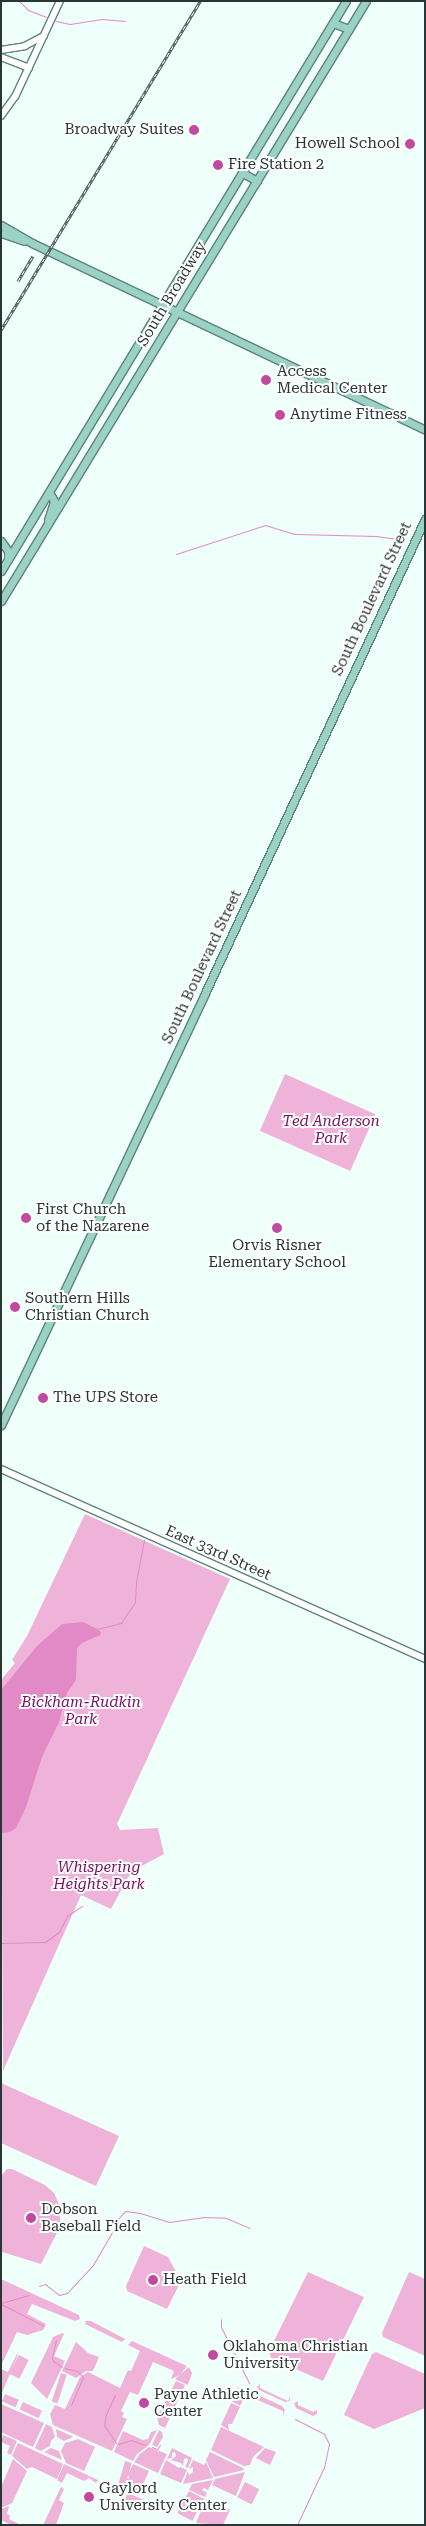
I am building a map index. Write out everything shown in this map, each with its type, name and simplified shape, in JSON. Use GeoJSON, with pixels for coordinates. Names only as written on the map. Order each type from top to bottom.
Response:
{"type":"FeatureCollection","features":[{"type":"Feature","properties":{"kind":"main road","name":"South Broadway"},"geometry":{"type":"LineString","coordinates":[[1,571],[346,1]]}},
{"type":"Feature","properties":{"kind":"main road","name":"South Broadway"},"geometry":{"type":"LineString","coordinates":[[1,601],[366,1]]}},
{"type":"Feature","properties":{"kind":"main road"},"geometry":{"type":"LineString","coordinates":[[333,23],[349,29]]}},
{"type":"Feature","properties":{"kind":"main road"},"geometry":{"type":"LineString","coordinates":[[242,173],[257,181]]}},
{"type":"Feature","properties":{"kind":"main road"},"geometry":{"type":"LineString","coordinates":[[1,225],[32,243],[425,430]]}},
{"type":"Feature","properties":{"kind":"main road"},"geometry":{"type":"LineString","coordinates":[[1,233],[32,243]]}},
{"type":"Feature","properties":{"kind":"main road"},"geometry":{"type":"LineString","coordinates":[[45,530],[54,501],[49,492]]}},
{"type":"Feature","properties":{"kind":"main road","name":"South Boulevard Street"},"geometry":{"type":"LineString","coordinates":[[1,1425],[209,986],[425,518]]}},
{"type":"Feature","properties":{"kind":"main road"},"geometry":{"type":"LineString","coordinates":[[1,541],[20,540]]}},
{"type":"Feature","properties":{"kind":"main road"},"geometry":{"type":"LineString","coordinates":[[1,541],[8,551],[8,560]]}},
{"type":"Feature","properties":{"kind":"street"},"geometry":{"type":"LineString","coordinates":[[1,116],[14,100],[60,1]]}},
{"type":"Feature","properties":{"kind":"street"},"geometry":{"type":"LineString","coordinates":[[1,50],[25,46],[44,36]]}},
{"type":"Feature","properties":{"kind":"street"},"geometry":{"type":"LineString","coordinates":[[1,57],[29,68]]}},
{"type":"Feature","properties":{"kind":"street","name":"East 33rd Street"},"geometry":{"type":"LineString","coordinates":[[1,1469],[425,1659]]}},
{"type":"Feature","properties":{"kind":"green space","name":"Ted Anderson Park"},"geometry":{"type":"Polygon","coordinates":[[[285,1074],[375,1114],[350,1171],[260,1131],[285,1074]]]}},
{"type":"Feature","properties":{"kind":"green space","name":"Bickham-Rudkin Park"},"geometry":{"type":"Polygon","coordinates":[[[85,1514],[230,1579],[117,1824],[120,1830],[158,1828],[164,1854],[138,1868],[128,1877],[111,1909],[81,1895],[3,2071],[1,1680],[15,1663],[12,1660],[27,1636],[85,1514]]]}},
{"type":"Feature","properties":{"kind":"green space"},"geometry":{"type":"Polygon","coordinates":[[[1,2083],[119,2136],[96,2186],[1,2143],[1,2083]]]}},
{"type":"Feature","properties":{"kind":"green space","name":"Dobson Baseball Field"},"geometry":{"type":"Polygon","coordinates":[[[7,2169],[12,2169],[45,2185],[54,2193],[60,2206],[60,2227],[41,2264],[2,2252],[1,2176],[7,2169]]]}},
{"type":"Feature","properties":{"kind":"green space","name":"Heath Field"},"geometry":{"type":"Polygon","coordinates":[[[144,2246],[168,2257],[178,2275],[179,2285],[167,2309],[127,2291],[126,2286],[144,2246]]]}},
{"type":"Feature","properties":{"kind":"green space"},"geometry":{"type":"Polygon","coordinates":[[[308,2272],[364,2297],[323,2381],[271,2358],[269,2351],[308,2272]]]}},
{"type":"Feature","properties":{"kind":"green space"},"geometry":{"type":"Polygon","coordinates":[[[409,2272],[425,2279],[425,2356],[383,2337],[382,2333],[409,2272]]]}},
{"type":"Feature","properties":{"kind":"green space"},"geometry":{"type":"Polygon","coordinates":[[[1,2279],[79,2315],[80,2319],[75,2321],[32,2304],[27,2314],[46,2324],[43,2330],[27,2335],[17,2332],[1,2366],[1,2279]]]}},
{"type":"Feature","properties":{"kind":"green space"},"geometry":{"type":"Polygon","coordinates":[[[86,2321],[91,2321],[125,2339],[122,2342],[85,2324],[86,2321]]]}},
{"type":"Feature","properties":{"kind":"green space"},"geometry":{"type":"Polygon","coordinates":[[[64,2334],[54,2356],[65,2361],[47,2399],[31,2383],[53,2337],[64,2334]]]}},
{"type":"Feature","properties":{"kind":"green space"},"geometry":{"type":"Polygon","coordinates":[[[132,2341],[187,2366],[180,2375],[171,2379],[174,2371],[153,2362],[138,2395],[130,2392],[121,2411],[124,2413],[122,2417],[127,2419],[112,2451],[53,2425],[50,2414],[55,2405],[65,2409],[80,2377],[88,2372],[120,2388],[128,2370],[131,2371],[140,2351],[128,2345],[132,2341]]]}},
{"type":"Feature","properties":{"kind":"green space"},"geometry":{"type":"Polygon","coordinates":[[[76,2342],[88,2353],[99,2357],[93,2371],[86,2371],[76,2378],[62,2371],[76,2342]]]}},
{"type":"Feature","properties":{"kind":"green space"},"geometry":{"type":"Polygon","coordinates":[[[376,2352],[425,2374],[425,2408],[374,2429],[344,2415],[372,2354],[376,2352]]]}},
{"type":"Feature","properties":{"kind":"green space"},"geometry":{"type":"Polygon","coordinates":[[[17,2354],[1,2395],[1,2369],[8,2372],[17,2354]]]}},
{"type":"Feature","properties":{"kind":"green space"},"geometry":{"type":"Polygon","coordinates":[[[19,2355],[29,2360],[19,2379],[9,2374],[19,2355]]]}},
{"type":"Feature","properties":{"kind":"green space"},"geometry":{"type":"Polygon","coordinates":[[[189,2367],[192,2373],[188,2385],[175,2379],[189,2367]]]}},
{"type":"Feature","properties":{"kind":"green space"},"geometry":{"type":"Polygon","coordinates":[[[61,2373],[67,2375],[57,2403],[52,2402],[61,2373]]]}},
{"type":"Feature","properties":{"kind":"green space"},"geometry":{"type":"Polygon","coordinates":[[[176,2381],[185,2385],[165,2428],[159,2425],[157,2417],[176,2381]]]}},
{"type":"Feature","properties":{"kind":"green space"},"geometry":{"type":"Polygon","coordinates":[[[260,2384],[260,2388],[288,2401],[290,2397],[290,2401],[285,2402],[259,2390],[257,2387],[260,2384]]]}},
{"type":"Feature","properties":{"kind":"green space"},"geometry":{"type":"Polygon","coordinates":[[[239,2387],[248,2392],[240,2406],[231,2401],[239,2387]]]}},
{"type":"Feature","properties":{"kind":"green space"},"geometry":{"type":"Polygon","coordinates":[[[5,2394],[19,2400],[16,2407],[2,2401],[5,2394]]]}},
{"type":"Feature","properties":{"kind":"green space"},"geometry":{"type":"Polygon","coordinates":[[[254,2395],[282,2406],[285,2410],[283,2415],[283,2411],[253,2398],[251,2400],[254,2395]]]}},
{"type":"Feature","properties":{"kind":"green space"},"geometry":{"type":"Polygon","coordinates":[[[298,2401],[298,2405],[313,2412],[317,2410],[317,2414],[313,2416],[296,2408],[294,2403],[298,2401]]]}},
{"type":"Feature","properties":{"kind":"green space"},"geometry":{"type":"Polygon","coordinates":[[[23,2402],[42,2411],[39,2418],[20,2409],[23,2402]]]}},
{"type":"Feature","properties":{"kind":"green space"},"geometry":{"type":"Polygon","coordinates":[[[231,2403],[240,2407],[232,2424],[228,2424],[229,2430],[221,2425],[231,2403]]]}},
{"type":"Feature","properties":{"kind":"green space"},"geometry":{"type":"Polygon","coordinates":[[[1,2404],[44,2423],[33,2447],[1,2432],[1,2404]]]}},
{"type":"Feature","properties":{"kind":"green space"},"geometry":{"type":"Polygon","coordinates":[[[46,2424],[52,2427],[55,2437],[51,2441],[50,2446],[41,2451],[35,2448],[46,2424]]]}},
{"type":"Feature","properties":{"kind":"green space"},"geometry":{"type":"Polygon","coordinates":[[[221,2427],[264,2447],[253,2457],[250,2465],[244,2466],[211,2450],[221,2427]]]}},
{"type":"Feature","properties":{"kind":"green space"},"geometry":{"type":"Polygon","coordinates":[[[56,2429],[73,2437],[64,2441],[57,2437],[56,2429]]]}},
{"type":"Feature","properties":{"kind":"green space"},"geometry":{"type":"Polygon","coordinates":[[[157,2430],[149,2445],[137,2454],[133,2461],[114,2452],[123,2431],[143,2440],[148,2439],[151,2432],[157,2430]]]}},
{"type":"Feature","properties":{"kind":"green space"},"geometry":{"type":"Polygon","coordinates":[[[159,2430],[162,2432],[163,2437],[157,2447],[152,2445],[159,2430]]]}},
{"type":"Feature","properties":{"kind":"green space"},"geometry":{"type":"Polygon","coordinates":[[[3,2435],[17,2441],[11,2455],[7,2453],[10,2446],[1,2442],[3,2435]]]}},
{"type":"Feature","properties":{"kind":"green space"},"geometry":{"type":"Polygon","coordinates":[[[78,2439],[95,2447],[84,2471],[66,2463],[61,2451],[65,2443],[78,2439]]]}},
{"type":"Feature","properties":{"kind":"green space"},"geometry":{"type":"Polygon","coordinates":[[[18,2443],[63,2464],[57,2479],[32,2467],[27,2469],[12,2456],[18,2443]]]}},
{"type":"Feature","properties":{"kind":"green space"},"geometry":{"type":"Polygon","coordinates":[[[149,2447],[167,2454],[158,2473],[134,2462],[149,2447]]]}},
{"type":"Feature","properties":{"kind":"green space"},"geometry":{"type":"Polygon","coordinates":[[[51,2448],[59,2451],[62,2460],[44,2452],[51,2448]]]}},
{"type":"Feature","properties":{"kind":"green space"},"geometry":{"type":"Polygon","coordinates":[[[172,2448],[192,2458],[188,2468],[185,2467],[188,2461],[187,2458],[184,2459],[183,2466],[181,2463],[171,2460],[176,2456],[175,2452],[172,2453],[172,2458],[167,2459],[172,2448]]]}},
{"type":"Feature","properties":{"kind":"green space"},"geometry":{"type":"Polygon","coordinates":[[[265,2448],[276,2452],[270,2465],[256,2458],[265,2448]]]}},
{"type":"Feature","properties":{"kind":"green space"},"geometry":{"type":"Polygon","coordinates":[[[210,2452],[244,2470],[214,2477],[206,2460],[210,2452]]]}},
{"type":"Feature","properties":{"kind":"green space"},"geometry":{"type":"Polygon","coordinates":[[[13,2459],[27,2471],[12,2503],[1,2508],[2,2485],[13,2459]]]}},
{"type":"Feature","properties":{"kind":"green space"},"geometry":{"type":"Polygon","coordinates":[[[166,2460],[179,2468],[187,2470],[181,2483],[160,2474],[166,2460]]]}},
{"type":"Feature","properties":{"kind":"green space"},"geometry":{"type":"Polygon","coordinates":[[[193,2460],[204,2465],[206,2462],[213,2478],[183,2484],[188,2471],[189,2475],[193,2472],[193,2467],[189,2469],[193,2460]]]}},
{"type":"Feature","properties":{"kind":"green space"},"geometry":{"type":"Polygon","coordinates":[[[125,2461],[132,2463],[125,2488],[118,2486],[125,2461]]]}},
{"type":"Feature","properties":{"kind":"green space"},"geometry":{"type":"Polygon","coordinates":[[[64,2464],[98,2480],[96,2483],[89,2478],[84,2481],[67,2473],[62,2483],[57,2480],[64,2464]]]}},
{"type":"Feature","properties":{"kind":"green space"},"geometry":{"type":"Polygon","coordinates":[[[133,2464],[149,2471],[138,2496],[130,2490],[122,2488],[126,2479],[129,2478],[128,2475],[133,2464]]]}},
{"type":"Feature","properties":{"kind":"green space"},"geometry":{"type":"Polygon","coordinates":[[[245,2472],[236,2496],[212,2485],[215,2479],[245,2472]]]}},
{"type":"Feature","properties":{"kind":"green space"},"geometry":{"type":"Polygon","coordinates":[[[213,2480],[208,2490],[204,2488],[202,2490],[207,2493],[205,2497],[189,2490],[192,2484],[213,2480]]]}},
{"type":"Feature","properties":{"kind":"green space"},"geometry":{"type":"Polygon","coordinates":[[[245,2482],[259,2489],[252,2504],[237,2497],[245,2482]]]}},
{"type":"Feature","properties":{"kind":"green space"},"geometry":{"type":"Polygon","coordinates":[[[61,2487],[64,2489],[59,2500],[64,2503],[56,2525],[43,2525],[61,2487]]]}},
{"type":"Feature","properties":{"kind":"green space"},"geometry":{"type":"Polygon","coordinates":[[[189,2491],[204,2499],[192,2521],[177,2513],[189,2491]]]}},
{"type":"Feature","properties":{"kind":"green space"},"geometry":{"type":"Polygon","coordinates":[[[128,2493],[144,2501],[127,2502],[125,2499],[128,2493]]]}},
{"type":"Feature","properties":{"kind":"green space"},"geometry":{"type":"Polygon","coordinates":[[[206,2499],[230,2510],[223,2525],[196,2523],[206,2499]]]}},
{"type":"Feature","properties":{"kind":"green space"},"geometry":{"type":"Polygon","coordinates":[[[9,2506],[7,2514],[10,2515],[9,2519],[21,2525],[11,2525],[1,2520],[1,2509],[9,2506]]]}},
{"type":"Feature","properties":{"kind":"shaded area"},"geometry":{"type":"Polygon","coordinates":[[[83,1622],[101,1632],[100,1635],[82,1643],[77,1648],[76,1680],[67,1693],[59,1722],[42,1757],[26,1807],[16,1828],[10,1832],[1,1833],[1,1690],[37,1646],[62,1624],[83,1622]]]}},
{"type":"Feature","properties":{"kind":"waterway"},"geometry":{"type":"LineString","coordinates":[[19,1],[28,10],[46,17]]}},
{"type":"Feature","properties":{"kind":"waterway"},"geometry":{"type":"LineString","coordinates":[[56,21],[70,24],[102,19],[125,21]]}},
{"type":"Feature","properties":{"kind":"waterway"},"geometry":{"type":"LineString","coordinates":[[176,554],[265,525],[295,534],[376,536],[403,540]]}},
{"type":"Feature","properties":{"kind":"waterway"},"geometry":{"type":"LineString","coordinates":[[97,1629],[121,1623],[135,1602],[136,1582],[144,1540]]}},
{"type":"Feature","properties":{"kind":"waterway"},"geometry":{"type":"LineString","coordinates":[[1,1943],[45,1942],[59,1932],[67,1916],[82,1906]]}},
{"type":"Feature","properties":{"kind":"waterway"},"geometry":{"type":"LineString","coordinates":[[39,2286],[45,2284],[59,2295],[67,2293],[93,2265],[113,2231],[117,2220],[125,2211],[140,2213],[169,2222],[203,2217],[226,2218],[250,2228]]}},
{"type":"Feature","properties":{"kind":"waterway"},"geometry":{"type":"LineString","coordinates":[[1,2303],[29,2295]]}},
{"type":"Feature","properties":{"kind":"waterway"},"geometry":{"type":"LineString","coordinates":[[1,2304],[44,2326]]}},
{"type":"Feature","properties":{"kind":"waterway"},"geometry":{"type":"LineString","coordinates":[[221,2319],[221,2327],[249,2383]]}},
{"type":"Feature","properties":{"kind":"waterway"},"geometry":{"type":"LineString","coordinates":[[56,2340],[52,2357],[53,2361],[62,2367]]}},
{"type":"Feature","properties":{"kind":"waterway"},"geometry":{"type":"LineString","coordinates":[[65,2368],[77,2371],[83,2377],[71,2405]]}},
{"type":"Feature","properties":{"kind":"waterway"},"geometry":{"type":"LineString","coordinates":[[115,2395],[106,2414],[104,2425],[116,2443]]}},
{"type":"Feature","properties":{"kind":"waterway"},"geometry":{"type":"LineString","coordinates":[[295,2419],[324,2434],[329,2444],[324,2467],[297,2525]]}},
{"type":"Feature","properties":{"kind":"waterway"},"geometry":{"type":"LineString","coordinates":[[118,2444],[131,2440],[145,2445]]}},
{"type":"Feature","properties":{"kind":"waterway"},"geometry":{"type":"LineString","coordinates":[[152,2447],[157,2449],[160,2445]]}},
{"type":"Feature","properties":{"kind":"railway"},"geometry":{"type":"LineString","coordinates":[[1,330],[200,1]]}},
{"type":"Feature","properties":{"kind":"railway"},"geometry":{"type":"LineString","coordinates":[[18,281],[33,256]]}},
{"type":"Feature","properties":{"kind":"place","name":"Broadway Suites"},"geometry":{"type":"Point","coordinates":[194,130]}},
{"type":"Feature","properties":{"kind":"place","name":"Howell School"},"geometry":{"type":"Point","coordinates":[410,144]}},
{"type":"Feature","properties":{"kind":"place","name":"Fire Station 2"},"geometry":{"type":"Point","coordinates":[218,165]}},
{"type":"Feature","properties":{"kind":"place","name":"Access Medical Center"},"geometry":{"type":"Point","coordinates":[266,380]}},
{"type":"Feature","properties":{"kind":"place","name":"Anytime Fitness"},"geometry":{"type":"Point","coordinates":[280,415]}},
{"type":"Feature","properties":{"kind":"place","name":"First Church of the Nazarene"},"geometry":{"type":"Point","coordinates":[26,1218]}},
{"type":"Feature","properties":{"kind":"place","name":"Orvis Risner Elementary School"},"geometry":{"type":"Point","coordinates":[277,1228]}},
{"type":"Feature","properties":{"kind":"place","name":"Southern Hills Christian Church"},"geometry":{"type":"Point","coordinates":[15,1307]}},
{"type":"Feature","properties":{"kind":"place","name":"The UPS Store"},"geometry":{"type":"Point","coordinates":[43,1398]}},
{"type":"Feature","properties":{"kind":"place","name":"Dobson Baseball Field"},"geometry":{"type":"Point","coordinates":[31,2218]}},
{"type":"Feature","properties":{"kind":"place","name":"Heath Field"},"geometry":{"type":"Point","coordinates":[153,2280]}},
{"type":"Feature","properties":{"kind":"place","name":"Oklahoma Christian University"},"geometry":{"type":"Point","coordinates":[213,2355]}},
{"type":"Feature","properties":{"kind":"place","name":"Payne Athletic Center"},"geometry":{"type":"Point","coordinates":[144,2403]}},
{"type":"Feature","properties":{"kind":"place","name":"Gaylord University Center"},"geometry":{"type":"Point","coordinates":[89,2497]}},
{"type":"Feature","properties":{"kind":"park label","name":"Whispering Heights Park"},"geometry":{"type":"Point","coordinates":[99,1876]}}]}
